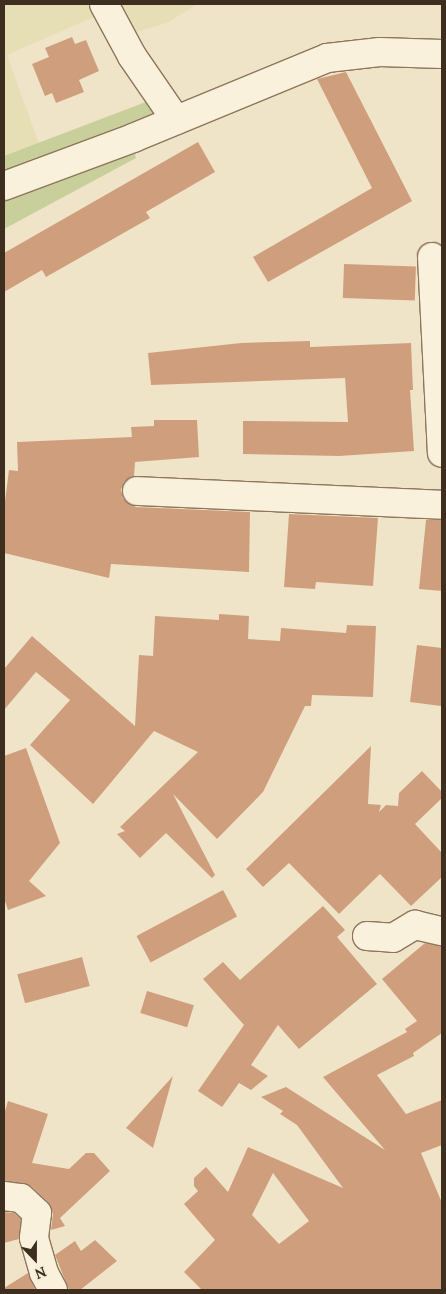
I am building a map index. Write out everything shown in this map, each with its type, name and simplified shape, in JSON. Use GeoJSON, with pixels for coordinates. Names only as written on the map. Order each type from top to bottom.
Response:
{"type":"FeatureCollection","features":[{"type":"Feature","properties":{"kind":"street"},"geometry":{"type":"LineString","coordinates":[[104,4],[132,56],[176,120]]}},
{"type":"Feature","properties":{"kind":"street"},"geometry":{"type":"LineString","coordinates":[[4,186],[176,120],[327,58],[380,52],[442,54]]}},
{"type":"Feature","properties":{"kind":"street"},"geometry":{"type":"LineString","coordinates":[[432,256],[442,453]]}},
{"type":"Feature","properties":{"kind":"street"},"geometry":{"type":"LineString","coordinates":[[137,491],[442,505]]}},
{"type":"Feature","properties":{"kind":"street"},"geometry":{"type":"LineString","coordinates":[[367,936],[393,938],[415,925],[442,931]]}},
{"type":"Feature","properties":{"kind":"street"},"geometry":{"type":"LineString","coordinates":[[4,1196],[21,1198],[36,1213],[34,1238],[44,1273],[54,1290]]}},
{"type":"Feature","properties":{"kind":"shaded area"},"geometry":{"type":"Polygon","coordinates":[[[4,4],[87,4],[96,16],[7,55],[39,144],[4,156],[4,4]]]}},
{"type":"Feature","properties":{"kind":"shaded area"},"geometry":{"type":"Polygon","coordinates":[[[113,4],[197,4],[167,23],[129,34],[113,4]]]}},
{"type":"Feature","properties":{"kind":"green space"},"geometry":{"type":"Polygon","coordinates":[[[151,100],[160,119],[4,176],[4,156],[151,100]]]}},
{"type":"Feature","properties":{"kind":"green space"},"geometry":{"type":"Polygon","coordinates":[[[133,146],[136,158],[4,229],[4,195],[133,146]]]}},
{"type":"Feature","properties":{"kind":"building"},"geometry":{"type":"Polygon","coordinates":[[[72,37],[75,44],[86,40],[99,71],[79,80],[84,92],[56,103],[52,93],[45,96],[32,64],[49,57],[45,48],[72,37]]]}},
{"type":"Feature","properties":{"kind":"building"},"geometry":{"type":"Polygon","coordinates":[[[346,72],[412,201],[268,282],[253,257],[372,188],[317,79],[346,72]]]}},
{"type":"Feature","properties":{"kind":"building"},"geometry":{"type":"Polygon","coordinates":[[[198,142],[215,172],[146,212],[150,218],[46,277],[42,270],[4,292],[4,253],[198,142]]]}},
{"type":"Feature","properties":{"kind":"building"},"geometry":{"type":"Polygon","coordinates":[[[344,264],[416,267],[415,300],[343,298],[344,264]]]}},
{"type":"Feature","properties":{"kind":"building"},"geometry":{"type":"Polygon","coordinates":[[[310,341],[310,347],[411,343],[413,390],[410,390],[414,451],[339,456],[243,454],[243,421],[348,422],[345,378],[151,385],[148,353],[241,343],[310,341]]]}},
{"type":"Feature","properties":{"kind":"building"},"geometry":{"type":"Polygon","coordinates":[[[154,420],[197,420],[199,457],[135,462],[134,476],[124,482],[121,490],[123,499],[136,507],[250,512],[249,572],[111,564],[109,578],[4,553],[4,509],[9,470],[18,471],[17,442],[132,437],[131,427],[154,426],[154,420]]]}},
{"type":"Feature","properties":{"kind":"building"},"geometry":{"type":"Polygon","coordinates":[[[289,514],[378,518],[373,586],[316,582],[315,589],[284,587],[289,514]]]}},
{"type":"Feature","properties":{"kind":"building"},"geometry":{"type":"Polygon","coordinates":[[[426,520],[442,520],[442,591],[419,589],[426,520]]]}},
{"type":"Feature","properties":{"kind":"building"},"geometry":{"type":"Polygon","coordinates":[[[219,614],[249,616],[248,639],[280,641],[281,628],[346,633],[347,625],[376,626],[373,697],[312,695],[311,706],[305,706],[263,792],[217,839],[173,794],[215,875],[212,878],[166,833],[140,858],[117,834],[125,831],[120,827],[198,752],[154,731],[93,804],[30,745],[70,700],[36,672],[4,710],[4,669],[32,636],[135,726],[139,655],[153,656],[155,616],[219,620],[219,614]]]}},
{"type":"Feature","properties":{"kind":"building"},"geometry":{"type":"Polygon","coordinates":[[[417,645],[442,648],[441,706],[410,702],[417,645]]]}},
{"type":"Feature","properties":{"kind":"building"},"geometry":{"type":"Polygon","coordinates":[[[371,746],[368,804],[381,805],[379,812],[386,805],[398,806],[399,793],[422,771],[442,792],[442,798],[415,824],[442,853],[442,877],[411,906],[380,874],[339,914],[289,863],[263,887],[246,869],[371,746]]]}},
{"type":"Feature","properties":{"kind":"building"},"geometry":{"type":"Polygon","coordinates":[[[26,748],[60,843],[29,881],[46,896],[8,910],[4,898],[4,756],[26,748]]]}},
{"type":"Feature","properties":{"kind":"building"},"geometry":{"type":"Polygon","coordinates":[[[223,890],[237,916],[151,962],[136,936],[223,890]]]}},
{"type":"Feature","properties":{"kind":"building"},"geometry":{"type":"Polygon","coordinates":[[[323,906],[345,930],[337,937],[377,984],[299,1049],[278,1025],[251,1065],[268,1076],[251,1090],[239,1083],[222,1107],[198,1091],[244,1025],[203,979],[223,962],[240,980],[323,906]]]}},
{"type":"Feature","properties":{"kind":"building"},"geometry":{"type":"Polygon","coordinates":[[[425,943],[442,946],[442,1033],[413,1053],[414,1056],[377,1075],[406,1114],[442,1100],[442,1145],[421,1153],[442,1203],[442,1290],[202,1290],[184,1272],[215,1240],[184,1204],[198,1191],[194,1186],[194,1178],[206,1167],[228,1192],[248,1147],[343,1188],[297,1125],[280,1114],[283,1111],[261,1097],[286,1087],[385,1150],[323,1077],[407,1032],[405,1029],[417,1021],[382,979],[425,943]],[[273,1173],[252,1215],[279,1244],[309,1221],[273,1173]]]}},
{"type":"Feature","properties":{"kind":"building"},"geometry":{"type":"Polygon","coordinates":[[[82,957],[90,986],[25,1003],[17,974],[82,957]]]}},
{"type":"Feature","properties":{"kind":"building"},"geometry":{"type":"Polygon","coordinates":[[[147,991],[194,1005],[187,1027],[140,1013],[147,991]]]}},
{"type":"Feature","properties":{"kind":"building"},"geometry":{"type":"Polygon","coordinates":[[[173,1076],[153,1148],[126,1128],[173,1076]]]}},
{"type":"Feature","properties":{"kind":"building"},"geometry":{"type":"Polygon","coordinates":[[[8,1101],[48,1114],[32,1163],[69,1169],[86,1153],[94,1153],[110,1171],[60,1218],[65,1226],[51,1230],[53,1214],[48,1202],[31,1186],[4,1181],[4,1114],[8,1101]]]}},
{"type":"Feature","properties":{"kind":"building"},"geometry":{"type":"Polygon","coordinates":[[[4,1212],[14,1213],[21,1219],[19,1239],[4,1243],[4,1212]]]}},
{"type":"Feature","properties":{"kind":"building"},"geometry":{"type":"Polygon","coordinates":[[[95,1240],[117,1261],[80,1290],[69,1290],[55,1255],[75,1241],[81,1251],[95,1240]]]}},
{"type":"Feature","properties":{"kind":"building"},"geometry":{"type":"Polygon","coordinates":[[[28,1273],[35,1290],[4,1290],[4,1288],[28,1273]]]}}]}
